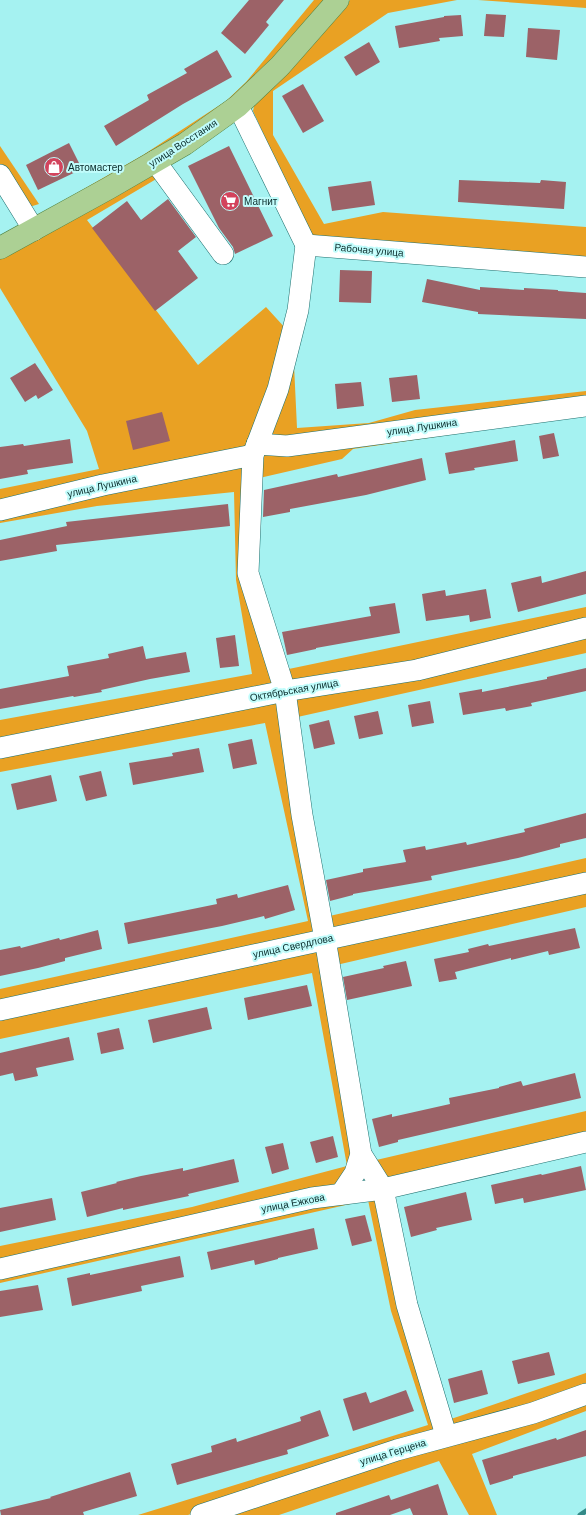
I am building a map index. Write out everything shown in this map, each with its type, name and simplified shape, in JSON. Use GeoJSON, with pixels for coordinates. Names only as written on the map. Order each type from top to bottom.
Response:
{"type":"FeatureCollection","features":[{"type":"Feature","properties":{"kind":"main road","name":"улица Восстания"},"geometry":{"type":"LineString","coordinates":[[0,248],[185,144],[238,106],[280,66],[338,0]]}},
{"type":"Feature","properties":{"kind":"street"},"geometry":{"type":"LineString","coordinates":[[238,106],[306,245],[298,310],[278,389],[255,450],[248,573],[285,691],[302,815],[362,1154],[383,1189],[407,1305],[446,1435]]}},
{"type":"Feature","properties":{"kind":"street"},"geometry":{"type":"LineString","coordinates":[[155,161],[223,254]]}},
{"type":"Feature","properties":{"kind":"street"},"geometry":{"type":"LineString","coordinates":[[0,175],[34,230]]}},
{"type":"Feature","properties":{"kind":"street","name":"Рабочая улица"},"geometry":{"type":"LineString","coordinates":[[306,245],[586,267]]}},
{"type":"Feature","properties":{"kind":"street","name":"улица Лушкина"},"geometry":{"type":"LineString","coordinates":[[0,510],[255,450],[586,406]]}},
{"type":"Feature","properties":{"kind":"street","name":"Октябрьская улица"},"geometry":{"type":"LineString","coordinates":[[0,748],[285,691],[417,670],[586,628]]}},
{"type":"Feature","properties":{"kind":"street","name":"улица Свердлова"},"geometry":{"type":"LineString","coordinates":[[0,1010],[586,883]]}},
{"type":"Feature","properties":{"kind":"street","name":"улица Ежкова"},"geometry":{"type":"LineString","coordinates":[[0,1269],[312,1198],[383,1189],[586,1142]]}},
{"type":"Feature","properties":{"kind":"street"},"geometry":{"type":"LineString","coordinates":[[341,1194],[355,1173],[362,1154]]}},
{"type":"Feature","properties":{"kind":"street","name":"улица Герцена"},"geometry":{"type":"LineString","coordinates":[[201,1515],[389,1452],[446,1435],[533,1413],[586,1394]]}},
{"type":"Feature","properties":{"kind":"shaded area"},"geometry":{"type":"Polygon","coordinates":[[[314,0],[325,0],[270,64],[227,104],[145,157],[35,217],[143,155],[226,101],[246,82],[314,0]]]}},
{"type":"Feature","properties":{"kind":"shaded area"},"geometry":{"type":"Polygon","coordinates":[[[350,0],[457,0],[388,13],[273,91],[273,135],[324,224],[383,212],[586,227],[586,261],[311,238],[253,111],[255,101],[287,71],[350,0]]]}},
{"type":"Feature","properties":{"kind":"shaded area"},"geometry":{"type":"Polygon","coordinates":[[[478,0],[586,0],[586,8],[478,0]]]}},
{"type":"Feature","properties":{"kind":"shaded area"},"geometry":{"type":"Polygon","coordinates":[[[0,146],[39,204],[26,208],[0,166],[0,146]]]}},
{"type":"Feature","properties":{"kind":"shaded area"},"geometry":{"type":"Polygon","coordinates":[[[154,172],[158,178],[87,220],[198,365],[266,307],[287,330],[248,451],[0,503],[0,489],[99,469],[87,431],[0,288],[0,258],[154,172]]]}},
{"type":"Feature","properties":{"kind":"shaded area"},"geometry":{"type":"Polygon","coordinates":[[[311,256],[294,365],[297,428],[369,423],[415,410],[586,391],[586,401],[295,438],[270,437],[311,256]]]}},
{"type":"Feature","properties":{"kind":"shaded area"},"geometry":{"type":"Polygon","coordinates":[[[586,415],[353,449],[342,459],[255,479],[267,449],[586,415]]]}},
{"type":"Feature","properties":{"kind":"shaded area"},"geometry":{"type":"Polygon","coordinates":[[[247,461],[244,575],[280,687],[0,742],[0,720],[252,674],[236,580],[234,492],[97,506],[0,523],[0,516],[247,461]]]}},
{"type":"Feature","properties":{"kind":"shaded area"},"geometry":{"type":"Polygon","coordinates":[[[586,607],[586,623],[415,666],[286,687],[284,670],[586,607]]]}},
{"type":"Feature","properties":{"kind":"shaded area"},"geometry":{"type":"Polygon","coordinates":[[[586,632],[586,653],[293,718],[290,695],[586,632]]]}},
{"type":"Feature","properties":{"kind":"shaded area"},"geometry":{"type":"Polygon","coordinates":[[[283,696],[319,933],[0,1005],[0,989],[308,921],[265,723],[0,772],[0,752],[283,696]]]}},
{"type":"Feature","properties":{"kind":"shaded area"},"geometry":{"type":"Polygon","coordinates":[[[586,858],[586,877],[331,932],[325,917],[586,858]]]}},
{"type":"Feature","properties":{"kind":"shaded area"},"geometry":{"type":"Polygon","coordinates":[[[586,886],[586,907],[332,966],[334,940],[586,886]]]}},
{"type":"Feature","properties":{"kind":"shaded area"},"geometry":{"type":"Polygon","coordinates":[[[322,944],[357,1154],[337,1190],[0,1263],[0,1246],[192,1207],[347,1166],[312,973],[0,1039],[0,1016],[322,944]]]}},
{"type":"Feature","properties":{"kind":"shaded area"},"geometry":{"type":"Polygon","coordinates":[[[586,1111],[586,1138],[385,1184],[372,1161],[586,1111]]]}},
{"type":"Feature","properties":{"kind":"shaded area"},"geometry":{"type":"Polygon","coordinates":[[[379,1194],[436,1432],[394,1444],[188,1515],[138,1515],[428,1425],[391,1311],[368,1200],[0,1283],[0,1274],[379,1194]]]}},
{"type":"Feature","properties":{"kind":"shaded area"},"geometry":{"type":"Polygon","coordinates":[[[586,1373],[586,1388],[455,1428],[451,1419],[586,1373]]]}},
{"type":"Feature","properties":{"kind":"shaded area"},"geometry":{"type":"Polygon","coordinates":[[[586,1398],[586,1411],[472,1454],[497,1515],[469,1515],[439,1461],[279,1515],[222,1515],[586,1398]]]}},
{"type":"Feature","properties":{"kind":"building"},"geometry":{"type":"Polygon","coordinates":[[[249,0],[284,0],[266,22],[269,25],[245,54],[221,33],[249,0]]]}},
{"type":"Feature","properties":{"kind":"building"},"geometry":{"type":"Polygon","coordinates":[[[486,14],[506,15],[504,37],[484,36],[486,14]]]}},
{"type":"Feature","properties":{"kind":"building"},"geometry":{"type":"Polygon","coordinates":[[[461,15],[463,36],[439,38],[440,41],[399,48],[395,26],[444,16],[461,15]]]}},
{"type":"Feature","properties":{"kind":"building"},"geometry":{"type":"Polygon","coordinates":[[[528,28],[560,30],[557,60],[526,57],[528,28]]]}},
{"type":"Feature","properties":{"kind":"building"},"geometry":{"type":"Polygon","coordinates":[[[369,42],[380,62],[356,76],[344,57],[369,42]]]}},
{"type":"Feature","properties":{"kind":"building"},"geometry":{"type":"Polygon","coordinates":[[[217,50],[232,77],[183,104],[116,146],[104,126],[149,100],[147,95],[187,73],[184,69],[217,50]]]}},
{"type":"Feature","properties":{"kind":"building"},"geometry":{"type":"Polygon","coordinates":[[[303,84],[324,121],[303,133],[282,96],[303,84]]]}},
{"type":"Feature","properties":{"kind":"building","name":"Автомастер"},"geometry":{"type":"Polygon","coordinates":[[[69,143],[82,169],[38,190],[26,165],[69,143]]]}},
{"type":"Feature","properties":{"kind":"building","name":"Магнит"},"geometry":{"type":"Polygon","coordinates":[[[229,146],[273,236],[235,254],[233,247],[219,228],[188,166],[229,146]]]}},
{"type":"Feature","properties":{"kind":"building"},"geometry":{"type":"Polygon","coordinates":[[[459,180],[540,183],[541,180],[566,182],[564,209],[458,202],[459,180]]]}},
{"type":"Feature","properties":{"kind":"building"},"geometry":{"type":"Polygon","coordinates":[[[371,181],[375,205],[332,211],[328,187],[371,181]]]}},
{"type":"Feature","properties":{"kind":"building"},"geometry":{"type":"Polygon","coordinates":[[[168,199],[196,237],[178,251],[198,278],[155,311],[92,228],[127,201],[141,220],[168,199]]]}},
{"type":"Feature","properties":{"kind":"building"},"geometry":{"type":"Polygon","coordinates":[[[340,270],[372,271],[371,303],[339,302],[340,270]]]}},
{"type":"Feature","properties":{"kind":"building"},"geometry":{"type":"Polygon","coordinates":[[[427,279],[480,290],[480,287],[524,290],[524,288],[586,293],[586,319],[478,314],[478,312],[422,302],[427,279]]]}},
{"type":"Feature","properties":{"kind":"building"},"geometry":{"type":"Polygon","coordinates":[[[35,363],[53,390],[38,399],[36,395],[25,402],[10,378],[35,363]]]}},
{"type":"Feature","properties":{"kind":"building"},"geometry":{"type":"Polygon","coordinates":[[[417,375],[420,399],[392,402],[389,378],[417,375]]]}},
{"type":"Feature","properties":{"kind":"building"},"geometry":{"type":"Polygon","coordinates":[[[361,382],[364,406],[337,409],[335,384],[361,382]]]}},
{"type":"Feature","properties":{"kind":"building"},"geometry":{"type":"Polygon","coordinates":[[[162,412],[170,441],[133,450],[126,421],[162,412]]]}},
{"type":"Feature","properties":{"kind":"building"},"geometry":{"type":"Polygon","coordinates":[[[554,433],[559,456],[543,459],[539,436],[554,433]]]}},
{"type":"Feature","properties":{"kind":"building"},"geometry":{"type":"Polygon","coordinates":[[[70,439],[73,463],[27,470],[28,474],[0,479],[0,447],[23,444],[24,446],[70,439]]]}},
{"type":"Feature","properties":{"kind":"building"},"geometry":{"type":"Polygon","coordinates":[[[515,440],[518,461],[474,468],[475,470],[449,474],[445,453],[515,440]]]}},
{"type":"Feature","properties":{"kind":"building"},"geometry":{"type":"Polygon","coordinates":[[[422,458],[426,480],[366,495],[290,509],[290,512],[263,517],[264,490],[337,474],[338,477],[422,458]]]}},
{"type":"Feature","properties":{"kind":"building"},"geometry":{"type":"Polygon","coordinates":[[[228,504],[230,526],[56,545],[57,551],[0,561],[0,540],[67,526],[66,522],[228,504]]]}},
{"type":"Feature","properties":{"kind":"building"},"geometry":{"type":"Polygon","coordinates":[[[586,571],[586,594],[518,612],[511,583],[541,576],[542,583],[586,571]]]}},
{"type":"Feature","properties":{"kind":"building"},"geometry":{"type":"Polygon","coordinates":[[[486,589],[491,618],[470,622],[469,615],[426,621],[422,594],[445,590],[446,596],[486,589]]]}},
{"type":"Feature","properties":{"kind":"building"},"geometry":{"type":"Polygon","coordinates":[[[395,603],[400,633],[316,648],[287,655],[282,632],[371,616],[369,607],[395,603]]]}},
{"type":"Feature","properties":{"kind":"building"},"geometry":{"type":"Polygon","coordinates":[[[235,635],[239,666],[220,668],[216,638],[235,635]]]}},
{"type":"Feature","properties":{"kind":"building"},"geometry":{"type":"Polygon","coordinates":[[[143,646],[146,659],[186,652],[190,672],[101,690],[102,692],[0,709],[0,689],[69,676],[67,666],[109,658],[108,654],[143,646]]]}},
{"type":"Feature","properties":{"kind":"building"},"geometry":{"type":"Polygon","coordinates":[[[586,668],[586,691],[531,703],[532,706],[506,711],[505,708],[463,715],[459,693],[482,689],[482,692],[547,679],[547,677],[586,668]]]}},
{"type":"Feature","properties":{"kind":"building"},"geometry":{"type":"Polygon","coordinates":[[[430,701],[434,723],[412,727],[408,705],[430,701]]]}},
{"type":"Feature","properties":{"kind":"building"},"geometry":{"type":"Polygon","coordinates":[[[378,711],[383,734],[359,739],[354,716],[378,711]]]}},
{"type":"Feature","properties":{"kind":"building"},"geometry":{"type":"Polygon","coordinates":[[[329,720],[335,744],[314,749],[309,725],[329,720]]]}},
{"type":"Feature","properties":{"kind":"building"},"geometry":{"type":"Polygon","coordinates":[[[252,739],[257,764],[233,769],[228,744],[252,739]]]}},
{"type":"Feature","properties":{"kind":"building"},"geometry":{"type":"Polygon","coordinates":[[[199,748],[204,772],[133,785],[129,763],[173,756],[172,753],[199,748]]]}},
{"type":"Feature","properties":{"kind":"building"},"geometry":{"type":"Polygon","coordinates":[[[101,771],[107,796],[86,801],[79,776],[101,771]]]}},
{"type":"Feature","properties":{"kind":"building"},"geometry":{"type":"Polygon","coordinates":[[[51,775],[57,801],[17,810],[11,784],[51,775]]]}},
{"type":"Feature","properties":{"kind":"building"},"geometry":{"type":"Polygon","coordinates":[[[586,813],[586,838],[560,844],[560,847],[518,858],[431,876],[432,880],[353,894],[330,901],[326,880],[363,872],[363,869],[406,862],[403,850],[425,846],[426,850],[466,842],[467,845],[525,832],[524,829],[586,813]]]}},
{"type":"Feature","properties":{"kind":"building"},"geometry":{"type":"Polygon","coordinates":[[[288,885],[295,910],[265,919],[264,916],[222,926],[128,944],[124,923],[217,904],[216,899],[237,894],[238,898],[288,885]]]}},
{"type":"Feature","properties":{"kind":"building"},"geometry":{"type":"Polygon","coordinates":[[[575,928],[580,948],[549,955],[548,951],[511,960],[511,958],[455,972],[457,979],[439,982],[434,959],[469,952],[468,949],[488,944],[489,946],[575,928]]]}},
{"type":"Feature","properties":{"kind":"building"},"geometry":{"type":"Polygon","coordinates":[[[98,930],[102,949],[65,958],[65,961],[0,976],[0,950],[20,946],[21,948],[98,930]]]}},
{"type":"Feature","properties":{"kind":"building"},"geometry":{"type":"Polygon","coordinates":[[[406,961],[412,986],[347,1000],[343,977],[384,968],[383,966],[406,961]]]}},
{"type":"Feature","properties":{"kind":"building"},"geometry":{"type":"Polygon","coordinates":[[[307,985],[312,1006],[248,1020],[244,998],[307,985]]]}},
{"type":"Feature","properties":{"kind":"building"},"geometry":{"type":"Polygon","coordinates":[[[207,1007],[212,1029],[153,1043],[148,1020],[207,1007]]]}},
{"type":"Feature","properties":{"kind":"building"},"geometry":{"type":"Polygon","coordinates":[[[119,1028],[124,1049],[101,1054],[97,1033],[119,1028]]]}},
{"type":"Feature","properties":{"kind":"building"},"geometry":{"type":"Polygon","coordinates":[[[69,1037],[74,1060],[36,1068],[38,1076],[15,1081],[13,1073],[0,1076],[0,1053],[69,1037]]]}},
{"type":"Feature","properties":{"kind":"building"},"geometry":{"type":"Polygon","coordinates":[[[575,1073],[581,1098],[398,1140],[398,1142],[379,1147],[372,1119],[392,1114],[392,1117],[450,1104],[449,1098],[499,1088],[521,1081],[523,1086],[575,1073]]]}},
{"type":"Feature","properties":{"kind":"building"},"geometry":{"type":"Polygon","coordinates":[[[333,1136],[338,1157],[316,1163],[310,1142],[333,1136]]]}},
{"type":"Feature","properties":{"kind":"building"},"geometry":{"type":"Polygon","coordinates":[[[283,1143],[289,1169],[272,1174],[265,1147],[283,1143]]]}},
{"type":"Feature","properties":{"kind":"building"},"geometry":{"type":"Polygon","coordinates":[[[234,1159],[239,1182],[188,1194],[189,1196],[123,1210],[123,1208],[87,1217],[81,1192],[141,1176],[183,1168],[183,1171],[234,1159]]]}},
{"type":"Feature","properties":{"kind":"building"},"geometry":{"type":"Polygon","coordinates":[[[581,1166],[586,1190],[524,1203],[523,1198],[495,1204],[491,1185],[581,1166]]]}},
{"type":"Feature","properties":{"kind":"building"},"geometry":{"type":"Polygon","coordinates":[[[466,1192],[472,1220],[436,1228],[437,1230],[411,1237],[404,1207],[466,1192]]]}},
{"type":"Feature","properties":{"kind":"building"},"geometry":{"type":"Polygon","coordinates":[[[52,1198],[56,1220],[0,1232],[0,1208],[52,1198]]]}},
{"type":"Feature","properties":{"kind":"building"},"geometry":{"type":"Polygon","coordinates":[[[365,1215],[372,1241],[352,1246],[345,1219],[365,1215]]]}},
{"type":"Feature","properties":{"kind":"building"},"geometry":{"type":"Polygon","coordinates":[[[314,1228],[318,1249],[255,1265],[254,1260],[211,1270],[207,1252],[314,1228]]]}},
{"type":"Feature","properties":{"kind":"building"},"geometry":{"type":"Polygon","coordinates":[[[180,1256],[184,1277],[141,1286],[142,1291],[72,1306],[67,1278],[90,1273],[90,1275],[180,1256]]]}},
{"type":"Feature","properties":{"kind":"building"},"geometry":{"type":"Polygon","coordinates":[[[38,1285],[43,1310],[0,1317],[0,1291],[38,1285]]]}},
{"type":"Feature","properties":{"kind":"building"},"geometry":{"type":"Polygon","coordinates":[[[549,1352],[555,1375],[518,1384],[512,1361],[549,1352]]]}},
{"type":"Feature","properties":{"kind":"building"},"geometry":{"type":"Polygon","coordinates":[[[482,1370],[488,1394],[454,1403],[448,1379],[482,1370]]]}},
{"type":"Feature","properties":{"kind":"building"},"geometry":{"type":"Polygon","coordinates":[[[406,1390],[414,1411],[353,1431],[343,1399],[366,1392],[370,1403],[406,1390]]]}},
{"type":"Feature","properties":{"kind":"building"},"geometry":{"type":"Polygon","coordinates":[[[320,1410],[329,1436],[287,1450],[288,1454],[177,1485],[171,1464],[212,1452],[211,1446],[236,1438],[237,1442],[301,1421],[300,1417],[320,1410]]]}},
{"type":"Feature","properties":{"kind":"building"},"geometry":{"type":"Polygon","coordinates":[[[586,1430],[586,1456],[513,1476],[513,1478],[490,1485],[482,1460],[556,1438],[557,1440],[586,1430]]]}},
{"type":"Feature","properties":{"kind":"building"},"geometry":{"type":"Polygon","coordinates":[[[130,1472],[137,1496],[83,1512],[84,1515],[1,1515],[0,1510],[51,1498],[50,1497],[130,1472]]]}},
{"type":"Feature","properties":{"kind":"building"},"geometry":{"type":"Polygon","coordinates":[[[438,1484],[448,1515],[413,1515],[410,1508],[390,1515],[336,1515],[336,1513],[389,1495],[391,1500],[438,1484]]]}},
{"type":"Feature","properties":{"kind":"waterway"},"geometry":{"type":"LineString","coordinates":[[580,1515],[586,1511]]}},
{"type":"Feature","properties":{"kind":"place","name":"Автомастер"},"geometry":{"type":"Point","coordinates":[54,167]}},
{"type":"Feature","properties":{"kind":"place","name":"Магнит"},"geometry":{"type":"Point","coordinates":[230,201]}}]}
